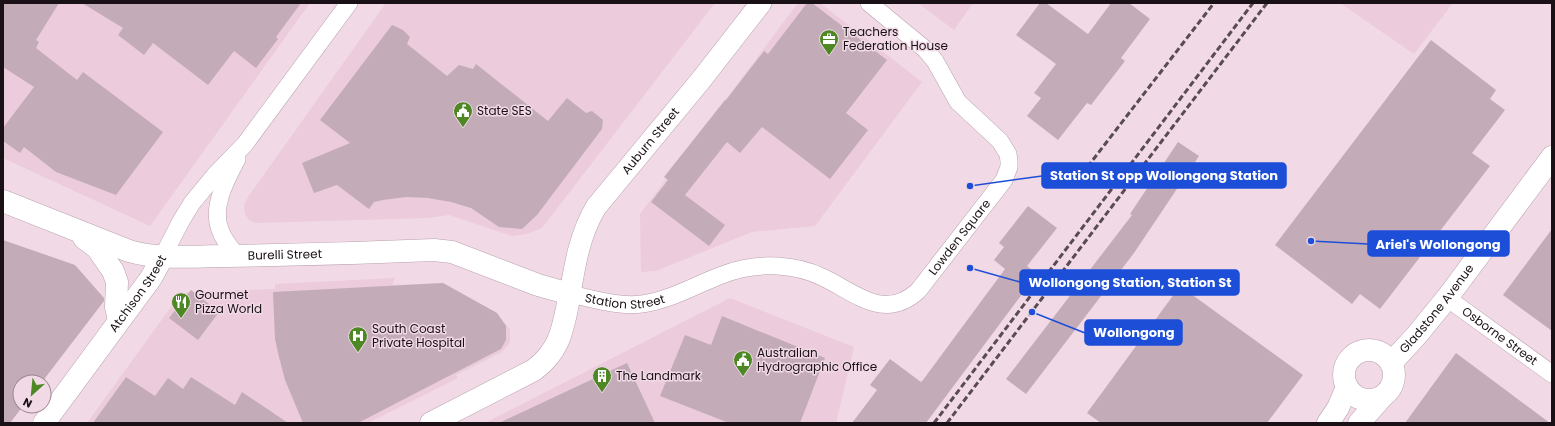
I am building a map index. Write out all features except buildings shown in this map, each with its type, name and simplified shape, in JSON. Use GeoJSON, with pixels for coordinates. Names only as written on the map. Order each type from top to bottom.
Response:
{"type":"FeatureCollection","features":[{"type":"Feature","properties":{"kind":"main road","name":"Gladstone Avenue"},"geometry":{"type":"LineString","coordinates":[[1391,363],[1416,336],[1447,298],[1552,157]]}},
{"type":"Feature","properties":{"kind":"main road","name":"Burelli Street"},"geometry":{"type":"LineString","coordinates":[[3,201],[136,254],[163,256],[237,256],[434,250],[462,256],[538,285],[570,294]]}},
{"type":"Feature","properties":{"kind":"main road"},"geometry":{"type":"LineString","coordinates":[[69,228],[97,248],[108,263],[116,282],[116,307],[119,320]]}},
{"type":"Feature","properties":{"kind":"main road","name":"Atchison Street"},"geometry":{"type":"LineString","coordinates":[[44,423],[151,278],[163,256]]}},
{"type":"Feature","properties":{"kind":"main road","name":"Station Street"},"geometry":{"type":"LineString","coordinates":[[432,423],[534,370],[546,360],[555,348],[563,331],[570,294]]}},
{"type":"Feature","properties":{"kind":"main road"},"geometry":{"type":"LineString","coordinates":[[1359,423],[1391,388],[1394,382],[1394,368],[1386,356],[1379,352],[1371,350],[1356,354],[1346,365],[1344,372],[1347,386],[1355,396],[1366,400],[1374,400],[1382,397]]}},
{"type":"Feature","properties":{"kind":"main road"},"geometry":{"type":"LineString","coordinates":[[1328,423],[1338,408],[1347,386]]}},
{"type":"Feature","properties":{"kind":"street","name":"Atchison Street"},"geometry":{"type":"LineString","coordinates":[[163,256],[192,203],[215,175],[245,144],[349,3]]}},
{"type":"Feature","properties":{"kind":"street","name":"Auburn Street"},"geometry":{"type":"LineString","coordinates":[[570,294],[578,247],[588,220],[596,207],[701,80],[761,3]]}},
{"type":"Feature","properties":{"kind":"street","name":"Lowden Square"},"geometry":{"type":"LineString","coordinates":[[869,3],[926,50],[956,98],[966,111],[993,134],[1005,148],[1009,161],[1007,173],[1000,185],[918,291],[901,303],[880,304],[870,301]]}},
{"type":"Feature","properties":{"kind":"street","name":"Atchison Street"},"geometry":{"type":"LineString","coordinates":[[237,256],[220,232],[217,210],[227,181],[245,144]]}},
{"type":"Feature","properties":{"kind":"street","name":"Station Street"},"geometry":{"type":"LineString","coordinates":[[570,294],[603,301],[640,304],[670,298],[735,270],[763,265],[808,271],[870,301]]}},
{"type":"Feature","properties":{"kind":"street","name":"Osborne Street"},"geometry":{"type":"LineString","coordinates":[[1447,298],[1552,374]]}},
{"type":"Feature","properties":{"kind":"shaded area"},"geometry":{"type":"Polygon","coordinates":[[[3,3],[310,3],[150,226],[3,158],[3,3]]]}},
{"type":"Feature","properties":{"kind":"shaded area"},"geometry":{"type":"Polygon","coordinates":[[[386,3],[715,3],[542,228],[527,234],[512,236],[449,215],[428,218],[255,223],[249,220],[245,214],[244,205],[248,197],[386,3]]]}},
{"type":"Feature","properties":{"kind":"shaded area"},"geometry":{"type":"Polygon","coordinates":[[[798,3],[820,3],[922,82],[815,226],[752,232],[656,271],[641,272],[640,214],[798,3]]]}},
{"type":"Feature","properties":{"kind":"shaded area"},"geometry":{"type":"Polygon","coordinates":[[[918,3],[973,3],[954,30],[918,3]]]}},
{"type":"Feature","properties":{"kind":"shaded area"},"geometry":{"type":"Polygon","coordinates":[[[1340,3],[1453,3],[1414,54],[1340,3]]]}},
{"type":"Feature","properties":{"kind":"shaded area"},"geometry":{"type":"Polygon","coordinates":[[[395,278],[392,285],[443,283],[497,313],[510,330],[510,343],[502,352],[456,375],[458,378],[368,423],[87,423],[176,300],[187,292],[275,289],[275,284],[395,278]]]}},
{"type":"Feature","properties":{"kind":"shaded area"},"geometry":{"type":"Polygon","coordinates":[[[730,298],[854,347],[836,423],[485,423],[730,298]]]}},
{"type":"Feature","properties":{"kind":"railway"},"geometry":{"type":"LineString","coordinates":[[1082,174],[1214,3]]}},
{"type":"Feature","properties":{"kind":"railway"},"geometry":{"type":"LineString","coordinates":[[934,423],[1253,3]]}},
{"type":"Feature","properties":{"kind":"railway"},"geometry":{"type":"LineString","coordinates":[[947,423],[1267,3]]}},
{"type":"Feature","properties":{"kind":"place","name":"Teachers Federation House"},"geometry":{"type":"Point","coordinates":[829,56]}},
{"type":"Feature","properties":{"kind":"place","name":"State SES"},"geometry":{"type":"Point","coordinates":[463,128]}},
{"type":"Feature","properties":{"kind":"place","name":"Station St opp Wollongong Station"},"geometry":{"type":"Point","coordinates":[970,186]}},
{"type":"Feature","properties":{"kind":"place","name":"Ariel's Wollongong"},"geometry":{"type":"Point","coordinates":[1311,241]}},
{"type":"Feature","properties":{"kind":"place","name":"Wollongong Station, Station St"},"geometry":{"type":"Point","coordinates":[970,268]}},
{"type":"Feature","properties":{"kind":"place","name":"Wollongong"},"geometry":{"type":"Point","coordinates":[1032,312]}},
{"type":"Feature","properties":{"kind":"place","name":"Gourmet Pizza World"},"geometry":{"type":"Point","coordinates":[181,319]}},
{"type":"Feature","properties":{"kind":"place","name":"South Coast Private Hospital"},"geometry":{"type":"Point","coordinates":[358,353]}},
{"type":"Feature","properties":{"kind":"place","name":"Australian Hydrographic Office"},"geometry":{"type":"Point","coordinates":[743,377]}},
{"type":"Feature","properties":{"kind":"place","name":"The Landmark"},"geometry":{"type":"Point","coordinates":[602,393]}}]}
